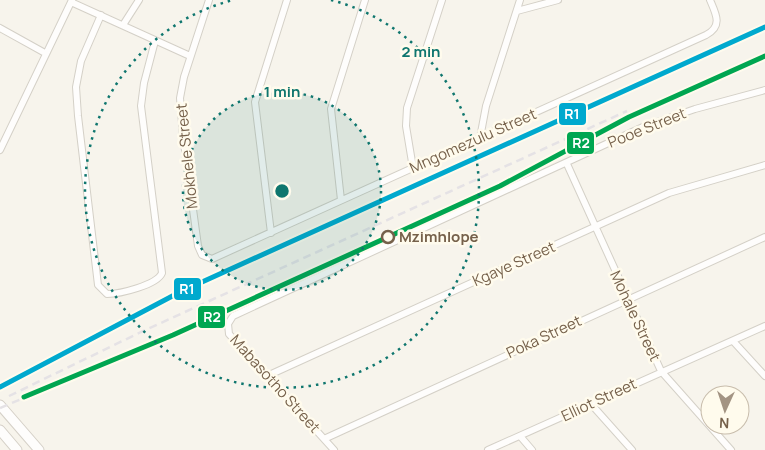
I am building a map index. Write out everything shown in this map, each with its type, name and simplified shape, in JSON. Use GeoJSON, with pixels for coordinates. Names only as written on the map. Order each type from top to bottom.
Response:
{"type":"FeatureCollection","features":[{"type":"Feature","properties":{"kind":"main road"},"geometry":{"type":"LineString","coordinates":[[0,406],[39,450]]}},
{"type":"Feature","properties":{"kind":"main road"},"geometry":{"type":"LineString","coordinates":[[0,430],[17,450]]}},
{"type":"Feature","properties":{"kind":"street"},"geometry":{"type":"LineString","coordinates":[[123,25],[139,0]]}},
{"type":"Feature","properties":{"kind":"street","name":"Mokhele Street"},"geometry":{"type":"LineString","coordinates":[[202,255],[196,236],[180,100],[181,86],[209,0]]}},
{"type":"Feature","properties":{"kind":"street"},"geometry":{"type":"LineString","coordinates":[[271,233],[255,102],[287,0]]}},
{"type":"Feature","properties":{"kind":"street"},"geometry":{"type":"LineString","coordinates":[[341,200],[331,109],[364,0]]}},
{"type":"Feature","properties":{"kind":"street"},"geometry":{"type":"LineString","coordinates":[[412,168],[406,126],[407,108],[442,0]]}},
{"type":"Feature","properties":{"kind":"street"},"geometry":{"type":"LineString","coordinates":[[480,138],[486,106],[520,0]]}},
{"type":"Feature","properties":{"kind":"street"},"geometry":{"type":"LineString","coordinates":[[516,11],[558,0]]}},
{"type":"Feature","properties":{"kind":"street","name":"Mngomezulu Street"},"geometry":{"type":"LineString","coordinates":[[202,255],[216,259],[341,200],[712,32],[718,21],[710,0]]}},
{"type":"Feature","properties":{"kind":"street"},"geometry":{"type":"LineString","coordinates":[[0,150],[45,53],[72,1],[190,56]]}},
{"type":"Feature","properties":{"kind":"street"},"geometry":{"type":"LineString","coordinates":[[101,15],[81,61],[76,101],[98,286],[107,294],[116,294],[157,280],[162,273],[141,106],[144,82],[155,41]]}},
{"type":"Feature","properties":{"kind":"street"},"geometry":{"type":"LineString","coordinates":[[0,28],[45,53]]}},
{"type":"Feature","properties":{"kind":"street","name":"Pooe Street"},"geometry":{"type":"LineString","coordinates":[[233,316],[567,164],[650,124],[765,90]]}},
{"type":"Feature","properties":{"kind":"street","name":"Mohale Street"},"geometry":{"type":"LineString","coordinates":[[567,164],[660,371],[731,450]]}},
{"type":"Feature","properties":{"kind":"street","name":"Kgaye Street"},"geometry":{"type":"LineString","coordinates":[[267,376],[685,187],[765,165]]}},
{"type":"Feature","properties":{"kind":"street","name":"Poka Street"},"geometry":{"type":"LineString","coordinates":[[324,439],[584,318],[627,301],[765,237]]}},
{"type":"Feature","properties":{"kind":"street","name":"Mabasotho Street"},"geometry":{"type":"LineString","coordinates":[[233,316],[228,324],[229,334],[334,450]]}},
{"type":"Feature","properties":{"kind":"street","name":"Elliot Street"},"geometry":{"type":"LineString","coordinates":[[488,450],[660,371],[765,326]]}},
{"type":"Feature","properties":{"kind":"street"},"geometry":{"type":"LineString","coordinates":[[733,341],[765,376]]}},
{"type":"Feature","properties":{"kind":"street"},"geometry":{"type":"LineString","coordinates":[[591,404],[632,450]]}},
{"type":"Feature","properties":{"kind":"street"},"geometry":{"type":"LineString","coordinates":[[520,436],[532,450]]}},
{"type":"Feature","properties":{"kind":"railway"},"geometry":{"type":"LineString","coordinates":[[0,387],[180,292],[765,27]]}},
{"type":"Feature","properties":{"kind":"railway"},"geometry":{"type":"LineString","coordinates":[[0,408],[173,335],[500,186],[629,117],[765,56]]}},
{"type":"Feature","properties":{"kind":"railway"},"geometry":{"type":"LineString","coordinates":[[9,396],[141,332],[627,111]]}},
{"type":"Feature","properties":{"kind":"transit line","name":"R1"},"geometry":{"type":"LineString","coordinates":[[0,387],[180,292],[765,27]]}},
{"type":"Feature","properties":{"kind":"transit line","name":"R2"},"geometry":{"type":"LineString","coordinates":[[24,397],[173,335],[500,186],[629,117],[765,56]]}},
{"type":"Feature","properties":{"kind":"place","name":"Mzimhlope"},"geometry":{"type":"Point","coordinates":[388,237]}}]}
